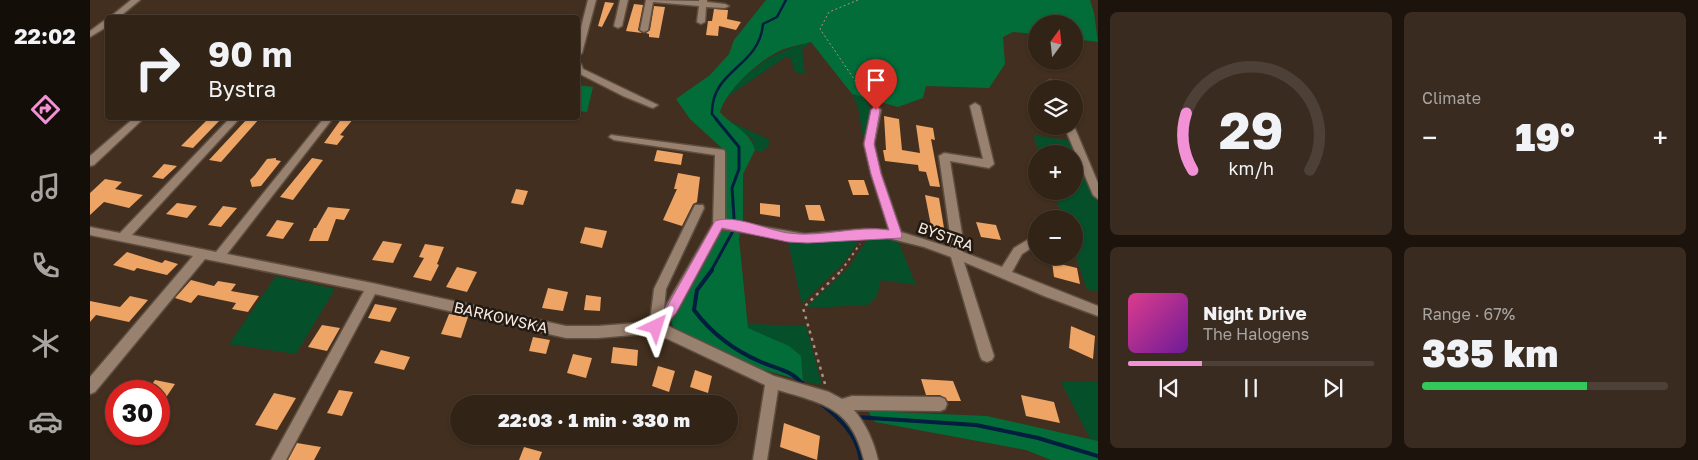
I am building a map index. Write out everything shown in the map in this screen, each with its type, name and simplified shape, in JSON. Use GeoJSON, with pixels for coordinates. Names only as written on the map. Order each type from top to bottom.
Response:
{"type":"FeatureCollection","features":[{"type":"Feature","properties":{"kind":"street"},"geometry":{"type":"LineString","coordinates":[[117,15],[136,0]]}},
{"type":"Feature","properties":{"kind":"street"},"geometry":{"type":"LineString","coordinates":[[580,45],[592,0]]}},
{"type":"Feature","properties":{"kind":"street"},"geometry":{"type":"LineString","coordinates":[[618,26],[624,0]]}},
{"type":"Feature","properties":{"kind":"street"},"geometry":{"type":"LineString","coordinates":[[644,30],[650,0]]}},
{"type":"Feature","properties":{"kind":"street"},"geometry":{"type":"LineString","coordinates":[[656,0],[702,2],[725,6]]}},
{"type":"Feature","properties":{"kind":"street"},"geometry":{"type":"LineString","coordinates":[[701,22],[702,2]]}},
{"type":"Feature","properties":{"kind":"street"},"geometry":{"type":"LineString","coordinates":[[90,35],[105,24]]}},
{"type":"Feature","properties":{"kind":"street"},"geometry":{"type":"LineString","coordinates":[[580,71],[626,94],[653,105]]}},
{"type":"Feature","properties":{"kind":"street"},"geometry":{"type":"LineString","coordinates":[[975,106],[990,164],[944,156],[958,246],[956,256],[987,356]]}},
{"type":"Feature","properties":{"kind":"street"},"geometry":{"type":"LineString","coordinates":[[876,110],[869,144],[876,174],[896,235]]}},
{"type":"Feature","properties":{"kind":"street"},"geometry":{"type":"LineString","coordinates":[[90,162],[137,120]]}},
{"type":"Feature","properties":{"kind":"street"},"geometry":{"type":"LineString","coordinates":[[123,238],[232,120]]}},
{"type":"Feature","properties":{"kind":"street"},"geometry":{"type":"LineString","coordinates":[[218,257],[327,120]]}},
{"type":"Feature","properties":{"kind":"street"},"geometry":{"type":"LineString","coordinates":[[1072,135],[1098,195]]}},
{"type":"Feature","properties":{"kind":"street"},"geometry":{"type":"LineString","coordinates":[[614,136],[720,152],[719,224],[672,309],[656,327]]}},
{"type":"Feature","properties":{"kind":"street"},"geometry":{"type":"LineString","coordinates":[[656,327],[660,289],[699,208]]}},
{"type":"Feature","properties":{"kind":"street","name":"BYSTRA"},"geometry":{"type":"LineString","coordinates":[[719,224],[732,224],[788,237],[896,235],[1004,274],[1098,311]]}},
{"type":"Feature","properties":{"kind":"street","name":"BARKOWSKA"},"geometry":{"type":"LineString","coordinates":[[90,231],[372,288],[566,332],[598,332],[656,327]]}},
{"type":"Feature","properties":{"kind":"street"},"geometry":{"type":"LineString","coordinates":[[1004,274],[1018,251],[1028,244]]}},
{"type":"Feature","properties":{"kind":"street"},"geometry":{"type":"LineString","coordinates":[[90,387],[202,254]]}},
{"type":"Feature","properties":{"kind":"street"},"geometry":{"type":"LineString","coordinates":[[278,460],[372,288]]}},
{"type":"Feature","properties":{"kind":"street"},"geometry":{"type":"LineString","coordinates":[[656,327],[772,382],[838,405],[855,422],[868,448],[871,460]]}},
{"type":"Feature","properties":{"kind":"street"},"geometry":{"type":"LineString","coordinates":[[760,460],[772,382]]}},
{"type":"Feature","properties":{"kind":"street"},"geometry":{"type":"LineString","coordinates":[[838,405],[852,403],[940,404]]}},
{"type":"Feature","properties":{"kind":"path"},"geometry":{"type":"LineString","coordinates":[[858,0],[832,8],[822,19],[820,29],[876,110]]}},
{"type":"Feature","properties":{"kind":"path"},"geometry":{"type":"LineString","coordinates":[[838,405],[803,308],[846,266],[861,242],[862,235]]}},
{"type":"Feature","properties":{"kind":"green space"},"geometry":{"type":"Polygon","coordinates":[[[766,0],[1090,0],[1098,42],[1083,40],[1083,15],[1028,15],[1028,33],[1013,32],[1003,37],[1005,64],[989,88],[926,86],[923,98],[898,107],[852,94],[811,42],[775,53],[755,67],[737,84],[720,112],[749,138],[755,150],[743,174],[743,223],[726,220],[722,173],[725,151],[690,119],[676,99],[710,75],[729,54],[734,40],[766,0]]]}},
{"type":"Feature","properties":{"kind":"green space"},"geometry":{"type":"Polygon","coordinates":[[[811,42],[802,50],[805,74],[795,72],[790,57],[784,58],[724,99],[762,63],[783,51],[811,42]]]}},
{"type":"Feature","properties":{"kind":"green space"},"geometry":{"type":"Polygon","coordinates":[[[580,85],[593,87],[587,112],[580,111],[580,85]]]}},
{"type":"Feature","properties":{"kind":"green space"},"geometry":{"type":"Polygon","coordinates":[[[852,94],[865,98],[872,113],[864,143],[858,108],[852,94]]]}},
{"type":"Feature","properties":{"kind":"green space"},"geometry":{"type":"Polygon","coordinates":[[[727,120],[768,139],[770,144],[762,152],[755,150],[752,139],[727,120]]]}},
{"type":"Feature","properties":{"kind":"green space"},"geometry":{"type":"Polygon","coordinates":[[[1033,135],[1072,141],[1074,145],[1037,145],[1033,135]]]}},
{"type":"Feature","properties":{"kind":"green space"},"geometry":{"type":"Polygon","coordinates":[[[1083,167],[1098,203],[1098,291],[1087,290],[1079,265],[1083,265],[1083,210],[1060,210],[1056,200],[1083,200],[1083,167]]]}},
{"type":"Feature","properties":{"kind":"green space"},"geometry":{"type":"Polygon","coordinates":[[[722,228],[740,232],[739,239],[748,328],[789,346],[801,356],[803,381],[757,368],[675,332],[670,318],[683,301],[722,228]]]}},
{"type":"Feature","properties":{"kind":"green space"},"geometry":{"type":"Polygon","coordinates":[[[860,239],[843,264],[802,304],[788,242],[860,239]]]}},
{"type":"Feature","properties":{"kind":"green space"},"geometry":{"type":"Polygon","coordinates":[[[889,239],[899,243],[916,285],[881,280],[877,296],[868,305],[806,308],[849,267],[867,240],[889,239]]]}},
{"type":"Feature","properties":{"kind":"green space"},"geometry":{"type":"Polygon","coordinates":[[[276,276],[335,289],[296,354],[229,344],[276,276]]]}},
{"type":"Feature","properties":{"kind":"green space"},"geometry":{"type":"Polygon","coordinates":[[[748,324],[806,326],[822,385],[803,381],[801,356],[789,347],[748,328],[748,324]]]}},
{"type":"Feature","properties":{"kind":"green space"},"geometry":{"type":"Polygon","coordinates":[[[1061,382],[1098,382],[1098,441],[1090,439],[1061,382]]]}},
{"type":"Feature","properties":{"kind":"green space"},"geometry":{"type":"Polygon","coordinates":[[[868,411],[987,416],[1098,441],[1098,460],[1051,460],[1026,450],[875,422],[868,411]]]}},
{"type":"Feature","properties":{"kind":"building"},"geometry":{"type":"Polygon","coordinates":[[[605,2],[614,3],[602,27],[598,26],[605,2]]]}},
{"type":"Feature","properties":{"kind":"building"},"geometry":{"type":"Polygon","coordinates":[[[634,4],[643,5],[638,30],[642,33],[626,31],[634,4]]]}},
{"type":"Feature","properties":{"kind":"building"},"geometry":{"type":"Polygon","coordinates":[[[654,6],[665,7],[659,38],[649,37],[649,34],[646,33],[650,30],[654,6]]]}},
{"type":"Feature","properties":{"kind":"building"},"geometry":{"type":"Polygon","coordinates":[[[714,9],[728,10],[727,19],[741,22],[736,30],[719,26],[718,36],[706,35],[708,21],[712,21],[714,9]]]}},
{"type":"Feature","properties":{"kind":"building"},"geometry":{"type":"Polygon","coordinates":[[[884,116],[899,119],[902,150],[920,153],[916,125],[933,128],[935,140],[931,139],[940,187],[930,186],[926,172],[919,171],[918,165],[885,161],[883,150],[886,150],[884,116]]]}},
{"type":"Feature","properties":{"kind":"building"},"geometry":{"type":"Polygon","coordinates":[[[207,120],[220,120],[193,148],[181,146],[207,120]]]}},
{"type":"Feature","properties":{"kind":"building"},"geometry":{"type":"Polygon","coordinates":[[[246,120],[258,120],[221,162],[209,160],[246,120]]]}},
{"type":"Feature","properties":{"kind":"building"},"geometry":{"type":"Polygon","coordinates":[[[341,120],[352,120],[340,135],[344,136],[337,145],[324,143],[341,120]]]}},
{"type":"Feature","properties":{"kind":"building"},"geometry":{"type":"Polygon","coordinates":[[[657,150],[683,154],[681,165],[654,161],[657,150]]]}},
{"type":"Feature","properties":{"kind":"building"},"geometry":{"type":"Polygon","coordinates":[[[276,158],[276,160],[281,161],[261,186],[252,187],[250,180],[267,159],[276,158]]]}},
{"type":"Feature","properties":{"kind":"building"},"geometry":{"type":"Polygon","coordinates":[[[312,158],[323,160],[293,200],[280,197],[312,158]]]}},
{"type":"Feature","properties":{"kind":"building"},"geometry":{"type":"Polygon","coordinates":[[[164,164],[177,166],[163,179],[152,177],[164,164]]]}},
{"type":"Feature","properties":{"kind":"building"},"geometry":{"type":"Polygon","coordinates":[[[678,173],[700,177],[697,202],[693,204],[682,226],[663,220],[677,189],[674,189],[678,173]]]}},
{"type":"Feature","properties":{"kind":"building"},"geometry":{"type":"Polygon","coordinates":[[[105,179],[122,182],[115,189],[143,195],[129,208],[104,202],[90,215],[90,193],[105,179]]]}},
{"type":"Feature","properties":{"kind":"building"},"geometry":{"type":"Polygon","coordinates":[[[848,180],[864,180],[869,195],[853,195],[848,180]]]}},
{"type":"Feature","properties":{"kind":"building"},"geometry":{"type":"Polygon","coordinates":[[[516,189],[528,191],[523,205],[511,203],[516,189]]]}},
{"type":"Feature","properties":{"kind":"building"},"geometry":{"type":"Polygon","coordinates":[[[925,195],[939,198],[945,234],[932,231],[925,195]]]}},
{"type":"Feature","properties":{"kind":"building"},"geometry":{"type":"Polygon","coordinates":[[[177,203],[197,206],[187,218],[166,214],[177,203]]]}},
{"type":"Feature","properties":{"kind":"building"},"geometry":{"type":"Polygon","coordinates":[[[760,203],[780,205],[780,217],[760,214],[760,203]]]}},
{"type":"Feature","properties":{"kind":"building"},"geometry":{"type":"Polygon","coordinates":[[[805,205],[820,205],[825,221],[809,220],[805,205]]]}},
{"type":"Feature","properties":{"kind":"building"},"geometry":{"type":"Polygon","coordinates":[[[223,206],[237,208],[221,227],[208,225],[223,206]]]}},
{"type":"Feature","properties":{"kind":"building"},"geometry":{"type":"Polygon","coordinates":[[[328,207],[350,209],[344,220],[336,219],[328,241],[309,241],[314,228],[316,228],[328,207]]]}},
{"type":"Feature","properties":{"kind":"building"},"geometry":{"type":"Polygon","coordinates":[[[277,220],[294,223],[283,239],[266,236],[277,220]]]}},
{"type":"Feature","properties":{"kind":"building"},"geometry":{"type":"Polygon","coordinates":[[[976,222],[996,225],[1001,240],[981,237],[976,222]]]}},
{"type":"Feature","properties":{"kind":"building"},"geometry":{"type":"Polygon","coordinates":[[[585,227],[607,231],[602,248],[580,243],[585,227]]]}},
{"type":"Feature","properties":{"kind":"building"},"geometry":{"type":"Polygon","coordinates":[[[383,241],[402,244],[393,263],[372,260],[383,241]]]}},
{"type":"Feature","properties":{"kind":"building"},"geometry":{"type":"Polygon","coordinates":[[[425,244],[444,247],[437,264],[439,265],[431,281],[413,277],[424,258],[419,257],[425,244]]]}},
{"type":"Feature","properties":{"kind":"building"},"geometry":{"type":"Polygon","coordinates":[[[127,252],[162,263],[165,260],[178,264],[167,275],[137,268],[134,271],[113,265],[127,252]]]}},
{"type":"Feature","properties":{"kind":"building"},"geometry":{"type":"Polygon","coordinates":[[[1052,265],[1077,268],[1080,284],[1054,277],[1052,265]]]}},
{"type":"Feature","properties":{"kind":"building"},"geometry":{"type":"Polygon","coordinates":[[[457,267],[477,272],[467,292],[446,287],[457,267]]]}},
{"type":"Feature","properties":{"kind":"building"},"geometry":{"type":"Polygon","coordinates":[[[191,280],[214,286],[218,281],[236,284],[231,291],[259,296],[248,312],[232,309],[236,303],[198,295],[191,303],[175,298],[191,280]]]}},
{"type":"Feature","properties":{"kind":"building"},"geometry":{"type":"Polygon","coordinates":[[[548,288],[568,292],[563,311],[542,308],[548,288]]]}},
{"type":"Feature","properties":{"kind":"building"},"geometry":{"type":"Polygon","coordinates":[[[586,295],[601,297],[600,311],[584,310],[586,295]]]}},
{"type":"Feature","properties":{"kind":"building"},"geometry":{"type":"Polygon","coordinates":[[[130,296],[148,300],[129,322],[96,315],[90,322],[90,301],[120,307],[130,296]]]}},
{"type":"Feature","properties":{"kind":"building"},"geometry":{"type":"Polygon","coordinates":[[[375,304],[397,308],[390,322],[368,318],[375,304]]]}},
{"type":"Feature","properties":{"kind":"building"},"geometry":{"type":"Polygon","coordinates":[[[449,314],[468,317],[461,338],[441,334],[449,314]]]}},
{"type":"Feature","properties":{"kind":"building"},"geometry":{"type":"Polygon","coordinates":[[[322,325],[340,328],[327,351],[308,347],[322,325]]]}},
{"type":"Feature","properties":{"kind":"building"},"geometry":{"type":"Polygon","coordinates":[[[1071,326],[1095,336],[1093,359],[1069,348],[1071,326]]]}},
{"type":"Feature","properties":{"kind":"building"},"geometry":{"type":"Polygon","coordinates":[[[533,337],[550,340],[546,354],[529,351],[533,337]]]}},
{"type":"Feature","properties":{"kind":"building"},"geometry":{"type":"Polygon","coordinates":[[[613,347],[638,350],[637,366],[611,363],[613,347]]]}},
{"type":"Feature","properties":{"kind":"building"},"geometry":{"type":"Polygon","coordinates":[[[381,350],[410,357],[404,370],[374,363],[381,350]]]}},
{"type":"Feature","properties":{"kind":"building"},"geometry":{"type":"Polygon","coordinates":[[[573,354],[592,358],[586,378],[567,373],[573,354]]]}},
{"type":"Feature","properties":{"kind":"building"},"geometry":{"type":"Polygon","coordinates":[[[658,366],[675,371],[669,392],[652,386],[658,366]]]}},
{"type":"Feature","properties":{"kind":"building"},"geometry":{"type":"Polygon","coordinates":[[[695,370],[712,376],[708,393],[690,387],[695,370]]]}},
{"type":"Feature","properties":{"kind":"building"},"geometry":{"type":"Polygon","coordinates":[[[921,379],[953,381],[961,401],[948,401],[940,395],[926,395],[921,379]]]}},
{"type":"Feature","properties":{"kind":"building"},"geometry":{"type":"Polygon","coordinates":[[[170,383],[175,384],[170,392],[170,383]]]}},
{"type":"Feature","properties":{"kind":"building"},"geometry":{"type":"Polygon","coordinates":[[[339,390],[353,392],[342,416],[327,413],[339,390]]]}},
{"type":"Feature","properties":{"kind":"building"},"geometry":{"type":"Polygon","coordinates":[[[274,393],[296,398],[277,430],[255,425],[274,393]]]}},
{"type":"Feature","properties":{"kind":"building"},"geometry":{"type":"Polygon","coordinates":[[[1021,395],[1054,402],[1060,423],[1026,416],[1021,395]]]}},
{"type":"Feature","properties":{"kind":"building"},"geometry":{"type":"Polygon","coordinates":[[[784,423],[820,436],[817,460],[780,447],[784,423]]]}},
{"type":"Feature","properties":{"kind":"building"},"geometry":{"type":"Polygon","coordinates":[[[297,443],[321,447],[314,460],[288,460],[297,443]]]}},
{"type":"Feature","properties":{"kind":"building"},"geometry":{"type":"Polygon","coordinates":[[[524,447],[542,452],[539,460],[519,460],[524,447]]]}},
{"type":"Feature","properties":{"kind":"waterway"},"geometry":{"type":"LineString","coordinates":[[717,120],[712,114],[714,99],[719,87],[753,50],[760,39],[763,24],[777,17],[786,0]]}},
{"type":"Feature","properties":{"kind":"waterway"},"geometry":{"type":"LineString","coordinates":[[716,119],[739,147],[739,169],[732,188],[734,218]]}},
{"type":"Feature","properties":{"kind":"waterway"},"geometry":{"type":"LineString","coordinates":[[711,271],[733,231]]}},
{"type":"Feature","properties":{"kind":"waterway"},"geometry":{"type":"LineString","coordinates":[[712,270],[697,290],[694,310],[701,319],[732,347],[761,362],[784,370],[804,385]]}},
{"type":"Feature","properties":{"kind":"waterway"},"geometry":{"type":"LineString","coordinates":[[819,402],[846,427],[856,442],[861,460]]}},
{"type":"Feature","properties":{"kind":"waterway"},"geometry":{"type":"LineString","coordinates":[[856,417],[976,425],[1038,438],[1098,456]]}},
{"type":"Feature","properties":{"kind":"route"},"geometry":{"type":"LineString","coordinates":[[656,327],[672,309],[719,224],[732,224],[768,234],[788,237],[808,238],[884,233],[896,235],[876,174],[869,144],[876,110]]}}]}
